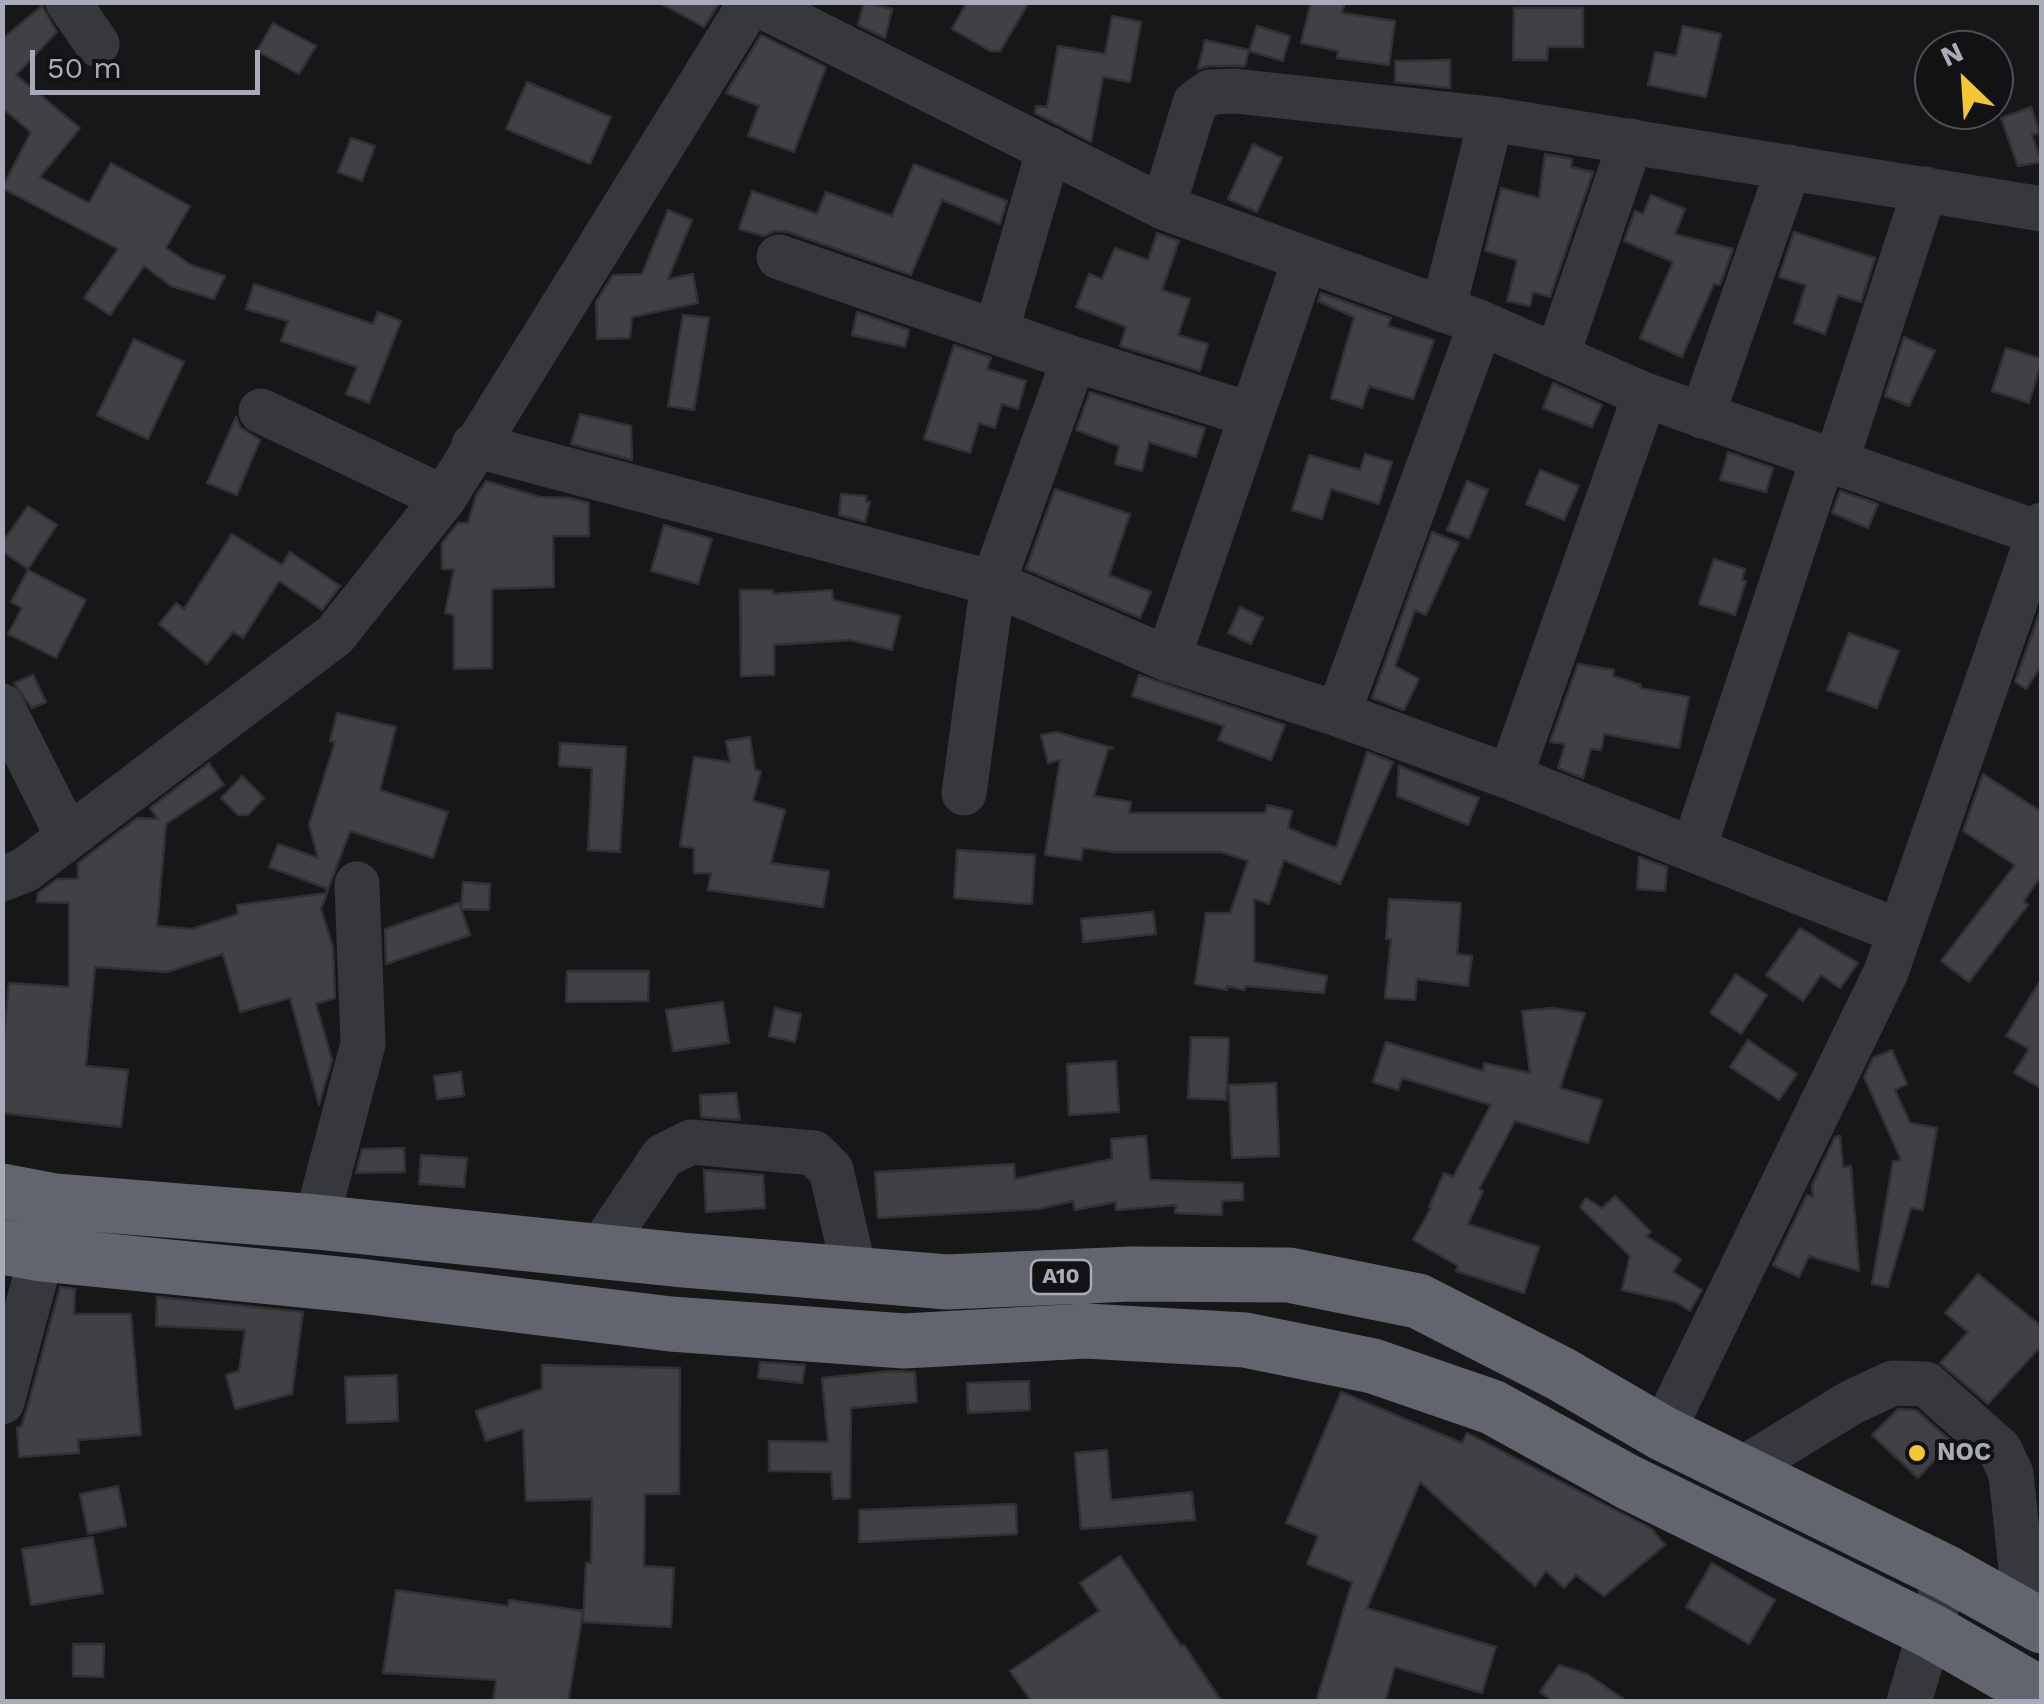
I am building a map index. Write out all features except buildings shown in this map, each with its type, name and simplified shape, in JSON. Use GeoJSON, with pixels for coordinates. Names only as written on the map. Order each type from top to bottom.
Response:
{"type":"FeatureCollection","features":[{"type":"Feature","properties":{"kind":"highway","name":"A10"},"geometry":{"type":"LineString","coordinates":[[2,1191],[56,1201],[947,1282],[1131,1274],[1289,1276],[1418,1301],[1561,1374],[1662,1433],[1947,1573],[2034,1622]]}},
{"type":"Feature","properties":{"kind":"highway","name":"A10"},"geometry":{"type":"LineString","coordinates":[[22,1251],[671,1324],[904,1341],[1086,1331],[1246,1340],[1374,1366],[1492,1407],[1628,1482],[1931,1632],[2042,1695]]}},
{"type":"Feature","properties":{"kind":"street"},"geometry":{"type":"LineString","coordinates":[[68,2],[97,44]]}},
{"type":"Feature","properties":{"kind":"street"},"geometry":{"type":"LineString","coordinates":[[2,878],[25,870],[335,635],[444,498],[753,2],[1164,207],[1462,316],[1644,396],[2040,529],[1886,972],[1662,1433]]}},
{"type":"Feature","properties":{"kind":"street"},"geometry":{"type":"LineString","coordinates":[[1164,207],[1195,103],[1210,92],[1236,92],[1492,120],[2042,208]]}},
{"type":"Feature","properties":{"kind":"street"},"geometry":{"type":"LineString","coordinates":[[1338,714],[1462,316],[1492,120]]}},
{"type":"Feature","properties":{"kind":"street"},"geometry":{"type":"LineString","coordinates":[[1557,356],[1630,141]]}},
{"type":"Feature","properties":{"kind":"street"},"geometry":{"type":"LineString","coordinates":[[996,332],[1049,150]]}},
{"type":"Feature","properties":{"kind":"street"},"geometry":{"type":"LineString","coordinates":[[1702,416],[1790,167]]}},
{"type":"Feature","properties":{"kind":"street"},"geometry":{"type":"LineString","coordinates":[[1694,848],[1925,190]]}},
{"type":"Feature","properties":{"kind":"street"},"geometry":{"type":"LineString","coordinates":[[779,257],[1074,359],[1251,415]]}},
{"type":"Feature","properties":{"kind":"street"},"geometry":{"type":"LineString","coordinates":[[1168,659],[1306,259]]}},
{"type":"Feature","properties":{"kind":"street"},"geometry":{"type":"LineString","coordinates":[[964,794],[993,583],[1074,359]]}},
{"type":"Feature","properties":{"kind":"street"},"geometry":{"type":"LineString","coordinates":[[1510,777],[1644,396]]}},
{"type":"Feature","properties":{"kind":"street"},"geometry":{"type":"LineString","coordinates":[[261,411],[444,498]]}},
{"type":"Feature","properties":{"kind":"street"},"geometry":{"type":"LineString","coordinates":[[474,445],[993,583],[1168,659],[1338,714],[1510,777],[1898,931]]}},
{"type":"Feature","properties":{"kind":"street"},"geometry":{"type":"LineString","coordinates":[[2,706],[68,837]]}},
{"type":"Feature","properties":{"kind":"street"},"geometry":{"type":"LineString","coordinates":[[316,1222],[363,1044],[357,884]]}},
{"type":"Feature","properties":{"kind":"street"},"geometry":{"type":"LineString","coordinates":[[600,1251],[664,1156],[691,1142],[814,1152],[831,1170],[855,1274]]}},
{"type":"Feature","properties":{"kind":"street"},"geometry":{"type":"LineString","coordinates":[[2,1402],[22,1251],[56,1201]]}},
{"type":"Feature","properties":{"kind":"street"},"geometry":{"type":"LineString","coordinates":[[671,1324],[682,1260]]}},
{"type":"Feature","properties":{"kind":"street"},"geometry":{"type":"LineString","coordinates":[[1739,1471],[1852,1402],[1892,1383],[1926,1384],[2000,1450],[2011,1474],[2034,1622]]}},
{"type":"Feature","properties":{"kind":"street"},"geometry":{"type":"LineString","coordinates":[[1909,1702],[1947,1573]]}},
{"type":"Feature","properties":{"kind":"place","name":"NOC"},"geometry":{"type":"Point","coordinates":[1917,1453]}}]}
